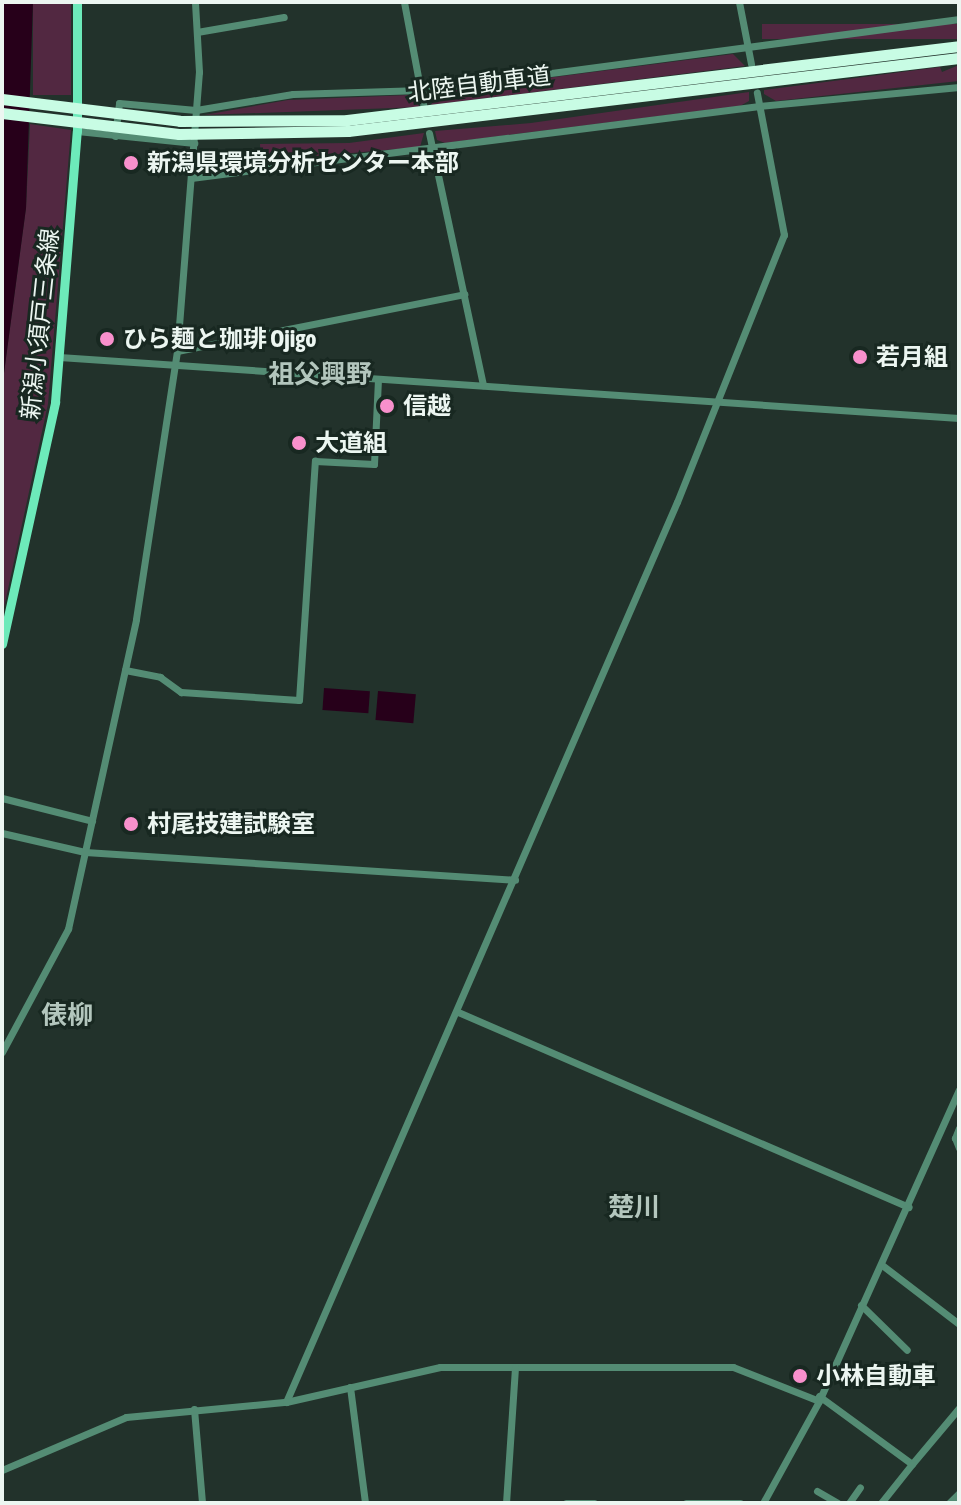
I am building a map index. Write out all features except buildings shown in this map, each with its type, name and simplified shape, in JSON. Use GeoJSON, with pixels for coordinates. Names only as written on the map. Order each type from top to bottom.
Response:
{"type":"FeatureCollection","features":[{"type":"Feature","properties":{"kind":"highway","name":"北陸自動車道"},"geometry":{"type":"LineString","coordinates":[[2,99],[127,117],[281,129],[959,46]]}},
{"type":"Feature","properties":{"kind":"highway","name":"北陸自動車道"},"geometry":{"type":"LineString","coordinates":[[2,113],[125,130],[281,129],[438,123],[959,58]]}},
{"type":"Feature","properties":{"kind":"main road","name":"新潟小須戸三条線"},"geometry":{"type":"LineString","coordinates":[[2,644],[52,417],[77,131],[77,2]]}},
{"type":"Feature","properties":{"kind":"street"},"geometry":{"type":"LineString","coordinates":[[2,1052],[64,939],[125,670],[177,351],[196,110],[195,2]]}},
{"type":"Feature","properties":{"kind":"street"},"geometry":{"type":"LineString","coordinates":[[404,2],[423,104]]}},
{"type":"Feature","properties":{"kind":"street"},"geometry":{"type":"LineString","coordinates":[[739,2],[751,64]]}},
{"type":"Feature","properties":{"kind":"street"},"geometry":{"type":"LineString","coordinates":[[197,32],[284,17]]}},
{"type":"Feature","properties":{"kind":"street"},"geometry":{"type":"LineString","coordinates":[[115,136],[119,103],[196,110],[293,94],[422,90],[959,19]]}},
{"type":"Feature","properties":{"kind":"street"},"geometry":{"type":"LineString","coordinates":[[191,178],[759,106],[959,87]]}},
{"type":"Feature","properties":{"kind":"street"},"geometry":{"type":"LineString","coordinates":[[286,1402],[720,403],[785,229],[757,93]]}},
{"type":"Feature","properties":{"kind":"street"},"geometry":{"type":"LineString","coordinates":[[77,131],[194,143]]}},
{"type":"Feature","properties":{"kind":"street"},"geometry":{"type":"LineString","coordinates":[[429,133],[483,385]]}},
{"type":"Feature","properties":{"kind":"street"},"geometry":{"type":"LineString","coordinates":[[177,351],[464,294]]}},
{"type":"Feature","properties":{"kind":"street"},"geometry":{"type":"LineString","coordinates":[[59,357],[959,418]]}},
{"type":"Feature","properties":{"kind":"street"},"geometry":{"type":"LineString","coordinates":[[125,670],[160,677],[181,692],[299,700],[315,461],[374,464],[378,379]]}},
{"type":"Feature","properties":{"kind":"street"},"geometry":{"type":"LineString","coordinates":[[2,798],[92,821]]}},
{"type":"Feature","properties":{"kind":"street"},"geometry":{"type":"LineString","coordinates":[[2,833],[85,852],[515,880]]}},
{"type":"Feature","properties":{"kind":"street"},"geometry":{"type":"LineString","coordinates":[[458,1012],[909,1207]]}},
{"type":"Feature","properties":{"kind":"street"},"geometry":{"type":"LineString","coordinates":[[763,1503],[819,1399],[909,1207],[959,1090]]}},
{"type":"Feature","properties":{"kind":"street"},"geometry":{"type":"LineString","coordinates":[[959,1128],[955,1138],[959,1148]]}},
{"type":"Feature","properties":{"kind":"street"},"geometry":{"type":"LineString","coordinates":[[882,1265],[959,1324]]}},
{"type":"Feature","properties":{"kind":"street"},"geometry":{"type":"LineString","coordinates":[[861,1305],[907,1350]]}},
{"type":"Feature","properties":{"kind":"street"},"geometry":{"type":"LineString","coordinates":[[2,1470],[126,1417],[286,1402],[440,1367],[733,1367],[819,1399],[912,1464]]}},
{"type":"Feature","properties":{"kind":"street"},"geometry":{"type":"LineString","coordinates":[[506,1503],[515,1367]]}},
{"type":"Feature","properties":{"kind":"street"},"geometry":{"type":"LineString","coordinates":[[350,1387],[365,1503]]}},
{"type":"Feature","properties":{"kind":"street"},"geometry":{"type":"LineString","coordinates":[[881,1503],[959,1408]]}},
{"type":"Feature","properties":{"kind":"street"},"geometry":{"type":"LineString","coordinates":[[194,1409],[202,1503]]}},
{"type":"Feature","properties":{"kind":"street"},"geometry":{"type":"LineString","coordinates":[[849,1503],[860,1487]]}},
{"type":"Feature","properties":{"kind":"street"},"geometry":{"type":"LineString","coordinates":[[817,1491],[838,1503]]}},
{"type":"Feature","properties":{"kind":"street"},"geometry":{"type":"LineString","coordinates":[[949,1503],[959,1493]]}},
{"type":"Feature","properties":{"kind":"street"},"geometry":{"type":"LineString","coordinates":[[566,1503],[594,1503]]}},
{"type":"Feature","properties":{"kind":"street"},"geometry":{"type":"LineString","coordinates":[[686,1503],[740,1503]]}},
{"type":"Feature","properties":{"kind":"shaded area"},"geometry":{"type":"Polygon","coordinates":[[[2,2],[33,2],[26,208],[2,388],[2,2]]]}},
{"type":"Feature","properties":{"kind":"shaded area"},"geometry":{"type":"Polygon","coordinates":[[[33,2],[71,2],[71,95],[33,95],[33,2]]]}},
{"type":"Feature","properties":{"kind":"shaded area"},"geometry":{"type":"Polygon","coordinates":[[[762,24],[959,24],[959,39],[762,39],[762,24]]]}},
{"type":"Feature","properties":{"kind":"shaded area"},"geometry":{"type":"Polygon","coordinates":[[[733,54],[745,66],[431,105],[438,92],[733,54]]]}},
{"type":"Feature","properties":{"kind":"shaded area"},"geometry":{"type":"Polygon","coordinates":[[[959,65],[959,81],[776,101],[764,94],[764,90],[940,67],[942,72],[959,65]]]}},
{"type":"Feature","properties":{"kind":"shaded area"},"geometry":{"type":"Polygon","coordinates":[[[749,92],[749,101],[740,106],[445,143],[437,140],[435,131],[531,123],[749,92]]]}},
{"type":"Feature","properties":{"kind":"shaded area"},"geometry":{"type":"Polygon","coordinates":[[[409,95],[420,107],[204,115],[288,100],[409,95]]]}},
{"type":"Feature","properties":{"kind":"shaded area"},"geometry":{"type":"Polygon","coordinates":[[[30,124],[71,130],[48,404],[2,617],[2,388],[26,208],[30,124]]]}},
{"type":"Feature","properties":{"kind":"shaded area"},"geometry":{"type":"Polygon","coordinates":[[[424,133],[420,147],[261,161],[260,144],[349,143],[424,133]]]}},
{"type":"Feature","properties":{"kind":"shaded area"},"geometry":{"type":"Polygon","coordinates":[[[324,688],[370,691],[368,713],[322,710],[324,688]]]}},
{"type":"Feature","properties":{"kind":"shaded area"},"geometry":{"type":"Polygon","coordinates":[[[378,691],[416,694],[413,723],[375,720],[378,691]]]}},
{"type":"Feature","properties":{"kind":"place","name":"新潟県環境分析センター本部"},"geometry":{"type":"Point","coordinates":[131,163]}},
{"type":"Feature","properties":{"kind":"place","name":"ひら麺と珈琲 Ojigo"},"geometry":{"type":"Point","coordinates":[107,339]}},
{"type":"Feature","properties":{"kind":"place","name":"若月組"},"geometry":{"type":"Point","coordinates":[860,357]}},
{"type":"Feature","properties":{"kind":"place","name":"信越"},"geometry":{"type":"Point","coordinates":[387,406]}},
{"type":"Feature","properties":{"kind":"place","name":"大道組"},"geometry":{"type":"Point","coordinates":[299,443]}},
{"type":"Feature","properties":{"kind":"place","name":"村尾技建試験室"},"geometry":{"type":"Point","coordinates":[131,824]}},
{"type":"Feature","properties":{"kind":"place","name":"小林自動車"},"geometry":{"type":"Point","coordinates":[800,1376]}},
{"type":"Feature","properties":{"kind":"district","name":"祖父興野"},"geometry":{"type":"Point","coordinates":[320,375]}},
{"type":"Feature","properties":{"kind":"district","name":"俵柳"},"geometry":{"type":"Point","coordinates":[67,1016]}},
{"type":"Feature","properties":{"kind":"district","name":"楚川"},"geometry":{"type":"Point","coordinates":[634,1208]}}]}
